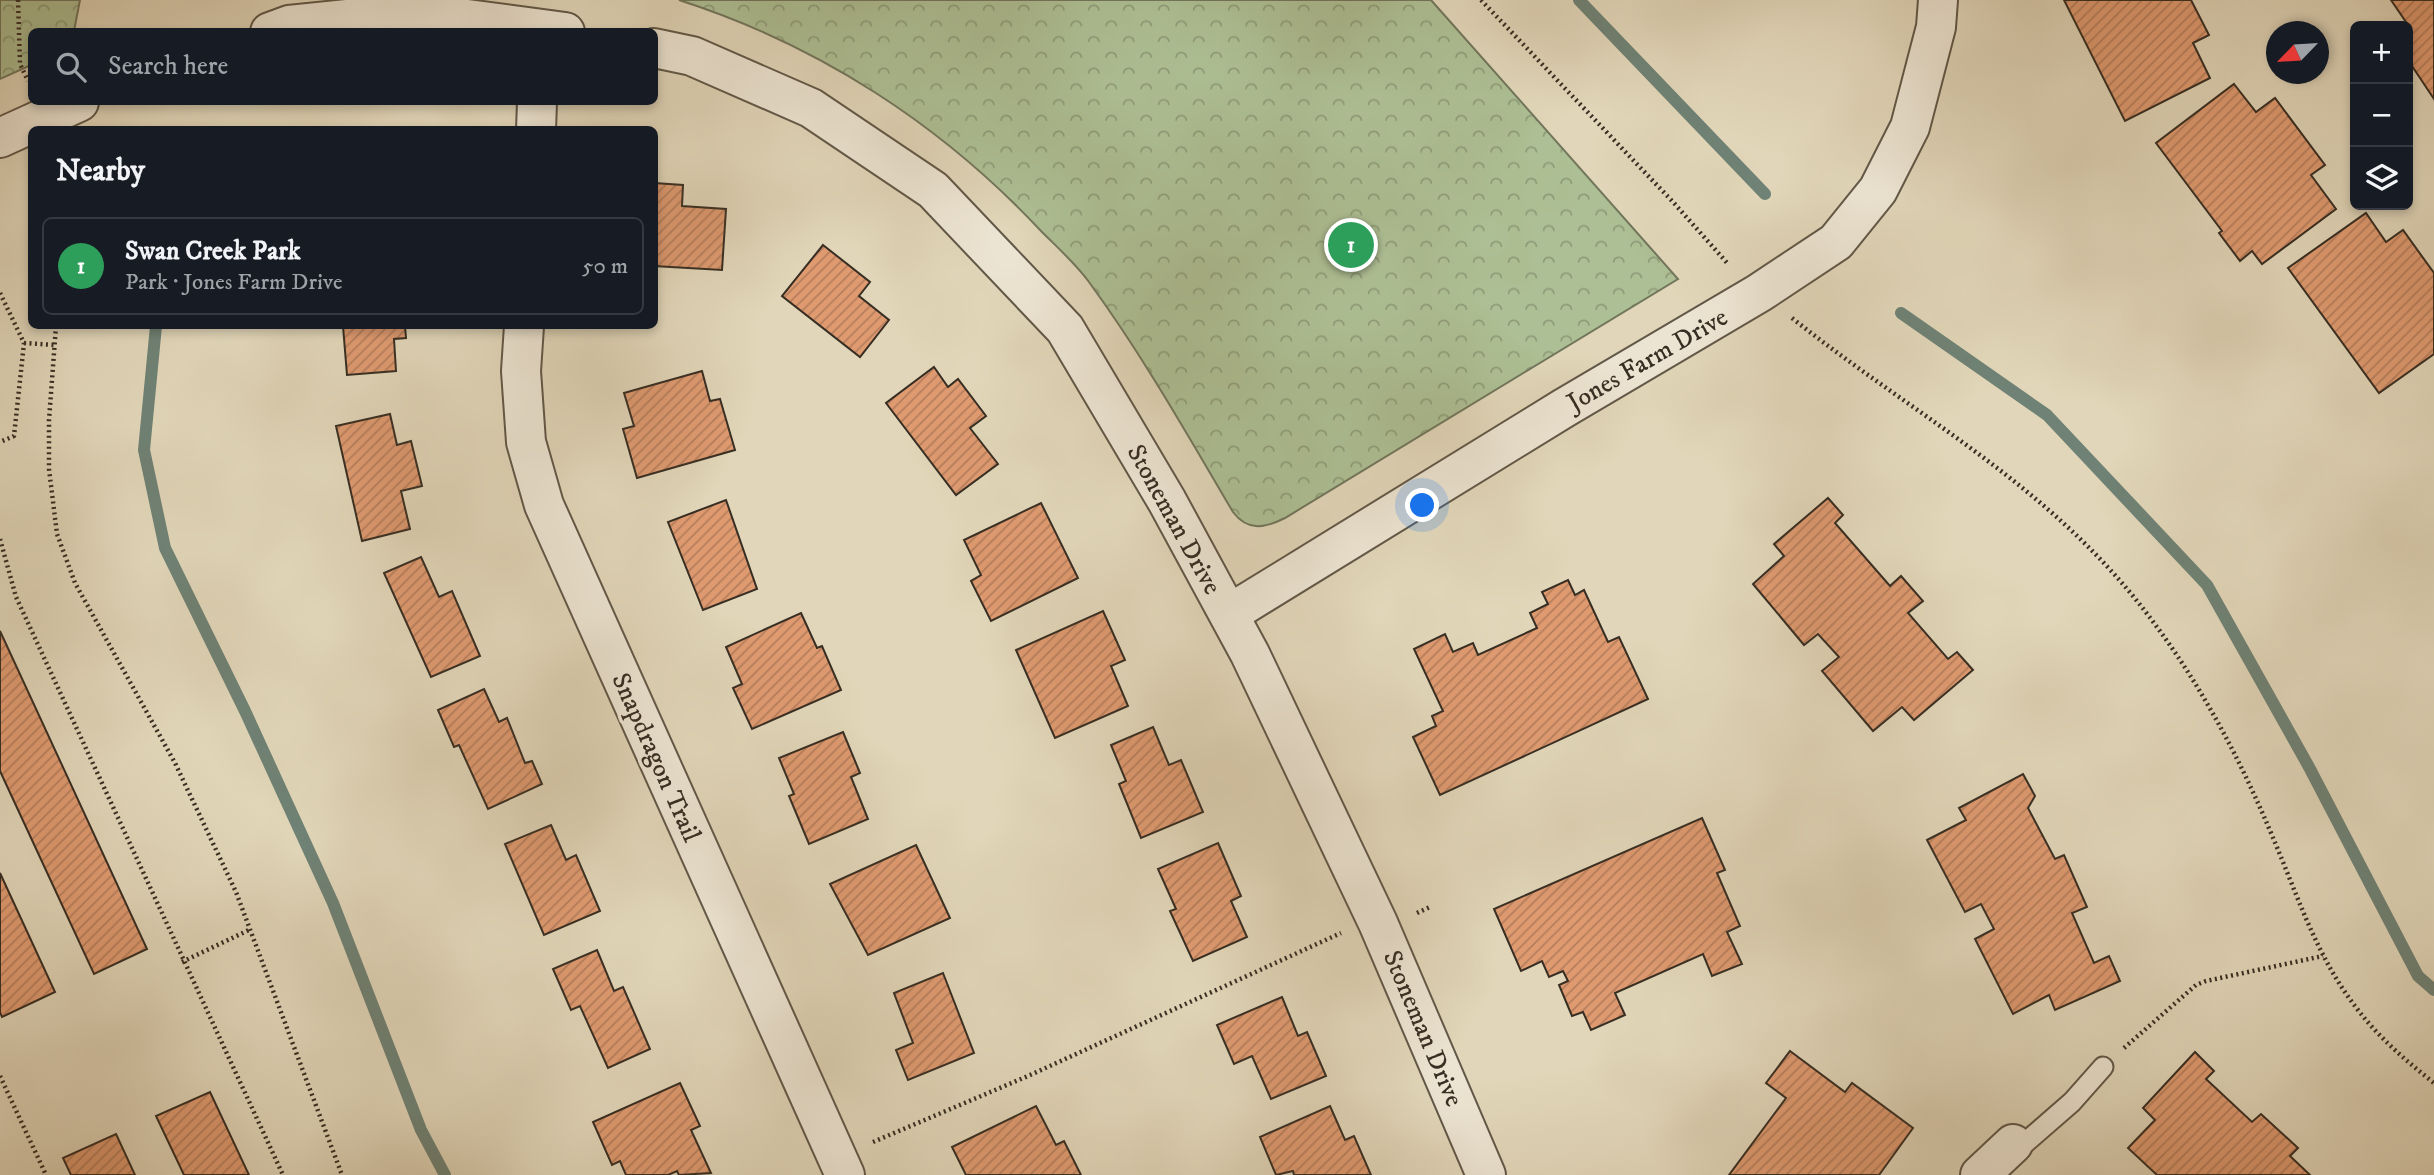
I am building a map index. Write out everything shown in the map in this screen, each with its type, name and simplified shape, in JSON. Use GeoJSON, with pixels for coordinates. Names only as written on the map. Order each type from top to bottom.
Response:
{"type":"FeatureCollection","features":[{"type":"Feature","properties":{"kind":"street","name":"Jones Farm Drive"},"geometry":{"type":"LineString","coordinates":[[1229,614],[1564,408],[1759,293],[1836,242],[1878,190],[1910,127],[1936,27],[1938,0]]}},
{"type":"Feature","properties":{"kind":"street"},"geometry":{"type":"LineString","coordinates":[[281,28],[414,12],[535,28]]}},
{"type":"Feature","properties":{"kind":"street","name":"Stoneman Drive"},"geometry":{"type":"LineString","coordinates":[[658,49],[692,55],[811,108],[933,190],[1065,329],[1167,501],[1229,614],[1378,923],[1486,1175]]}},
{"type":"Feature","properties":{"kind":"street"},"geometry":{"type":"LineString","coordinates":[[0,138],[72,105]]}},
{"type":"Feature","properties":{"kind":"street"},"geometry":{"type":"LineString","coordinates":[[536,126],[537,105]]}},
{"type":"Feature","properties":{"kind":"street","name":"Snapdragon Trail"},"geometry":{"type":"LineString","coordinates":[[524,329],[521,370],[526,442],[544,505],[845,1175]]}},
{"type":"Feature","properties":{"kind":"street"},"geometry":{"type":"LineString","coordinates":[[1980,1175],[2016,1147]]}},
{"type":"Feature","properties":{"kind":"lane"},"geometry":{"type":"LineString","coordinates":[[2016,1147],[2072,1102],[2103,1067]]}},
{"type":"Feature","properties":{"kind":"path"},"geometry":{"type":"LineString","coordinates":[[18,0],[22,69]]}},
{"type":"Feature","properties":{"kind":"path"},"geometry":{"type":"LineString","coordinates":[[1481,0],[1719,254]]}},
{"type":"Feature","properties":{"kind":"path"},"geometry":{"type":"LineString","coordinates":[[0,293],[24,342],[14,436],[0,442]]}},
{"type":"Feature","properties":{"kind":"path"},"geometry":{"type":"LineString","coordinates":[[56,329],[49,469],[57,534],[75,583],[174,763],[251,929],[318,1119],[342,1175]]}},
{"type":"Feature","properties":{"kind":"path"},"geometry":{"type":"LineString","coordinates":[[1805,329],[1958,436],[2031,492],[2112,571],[2154,623],[2224,732],[2252,787],[2323,956],[2354,1006],[2377,1033],[2434,1083]]}},
{"type":"Feature","properties":{"kind":"path"},"geometry":{"type":"LineString","coordinates":[[24,342],[54,345]]}},
{"type":"Feature","properties":{"kind":"path"},"geometry":{"type":"LineString","coordinates":[[0,539],[16,597],[182,962],[200,992],[283,1175]]}},
{"type":"Feature","properties":{"kind":"path"},"geometry":{"type":"LineString","coordinates":[[1411,915],[1430,906]]}},
{"type":"Feature","properties":{"kind":"path"},"geometry":{"type":"LineString","coordinates":[[182,962],[251,929]]}},
{"type":"Feature","properties":{"kind":"path"},"geometry":{"type":"LineString","coordinates":[[889,1136],[1028,1076],[1344,931]]}},
{"type":"Feature","properties":{"kind":"path"},"geometry":{"type":"LineString","coordinates":[[2103,1067],[2196,985],[2323,956]]}},
{"type":"Feature","properties":{"kind":"path"},"geometry":{"type":"LineString","coordinates":[[0,1076],[46,1175]]}},
{"type":"Feature","properties":{"kind":"green space"},"geometry":{"type":"Polygon","coordinates":[[[0,0],[80,0],[75,28],[28,28],[28,66],[0,79],[0,0]]]}},
{"type":"Feature","properties":{"kind":"green space"},"geometry":{"type":"Polygon","coordinates":[[[679,0],[1431,0],[1678,279],[1285,518],[1264,526],[1251,525],[1233,512],[1146,367],[1089,282],[1073,262],[1003,193],[920,123],[829,65],[731,18],[679,0]]]}},
{"type":"Feature","properties":{"kind":"building"},"geometry":{"type":"Polygon","coordinates":[[[2064,0],[2191,0],[2209,35],[2193,43],[2210,78],[2125,121],[2064,0]]]}},
{"type":"Feature","properties":{"kind":"building"},"geometry":{"type":"Polygon","coordinates":[[[2391,0],[2434,0],[2434,99],[2413,68],[2413,21],[2405,21],[2391,0]]]}},
{"type":"Feature","properties":{"kind":"building"},"geometry":{"type":"Polygon","coordinates":[[[2234,84],[2256,112],[2275,98],[2325,165],[2311,175],[2336,209],[2262,264],[2252,251],[2240,261],[2219,233],[2222,231],[2156,143],[2234,84]]]}},
{"type":"Feature","properties":{"kind":"building"},"geometry":{"type":"Polygon","coordinates":[[[658,183],[683,185],[682,206],[726,209],[722,270],[658,266],[658,183]]]}},
{"type":"Feature","properties":{"kind":"building"},"geometry":{"type":"Polygon","coordinates":[[[2366,213],[2386,242],[2403,230],[2434,273],[2434,354],[2379,393],[2288,268],[2366,213]]]}},
{"type":"Feature","properties":{"kind":"building"},"geometry":{"type":"Polygon","coordinates":[[[823,245],[870,282],[859,296],[889,320],[860,357],[782,296],[823,245]]]}},
{"type":"Feature","properties":{"kind":"building"},"geometry":{"type":"Polygon","coordinates":[[[343,329],[405,329],[406,338],[394,339],[396,371],[347,375],[343,329]]]}},
{"type":"Feature","properties":{"kind":"building"},"geometry":{"type":"Polygon","coordinates":[[[934,367],[948,387],[958,379],[986,416],[970,428],[998,464],[956,495],[886,403],[934,367]]]}},
{"type":"Feature","properties":{"kind":"building"},"geometry":{"type":"Polygon","coordinates":[[[702,371],[710,401],[720,399],[735,450],[637,478],[623,429],[634,426],[624,393],[702,371]]]}},
{"type":"Feature","properties":{"kind":"building"},"geometry":{"type":"Polygon","coordinates":[[[390,414],[397,445],[411,441],[422,486],[401,491],[410,529],[362,541],[336,426],[390,414]]]}},
{"type":"Feature","properties":{"kind":"building"},"geometry":{"type":"Polygon","coordinates":[[[1828,498],[1843,515],[1835,523],[1890,586],[1901,576],[1923,601],[1908,613],[1948,659],[1957,652],[1973,670],[1914,720],[1902,707],[1873,731],[1822,671],[1839,657],[1818,634],[1804,645],[1753,584],[1784,556],[1774,544],[1828,498]]]}},
{"type":"Feature","properties":{"kind":"building"},"geometry":{"type":"Polygon","coordinates":[[[726,500],[757,589],[703,610],[668,522],[726,500]]]}},
{"type":"Feature","properties":{"kind":"building"},"geometry":{"type":"Polygon","coordinates":[[[1041,503],[1078,578],[991,621],[971,581],[981,575],[964,540],[1041,503]]]}},
{"type":"Feature","properties":{"kind":"building"},"geometry":{"type":"Polygon","coordinates":[[[421,557],[439,597],[452,591],[480,656],[431,677],[384,573],[421,557]]]}},
{"type":"Feature","properties":{"kind":"building"},"geometry":{"type":"Polygon","coordinates":[[[1568,580],[1575,595],[1584,590],[1608,642],[1619,637],[1648,699],[1440,795],[1413,737],[1436,726],[1432,716],[1443,711],[1414,649],[1445,634],[1453,652],[1473,643],[1478,655],[1537,628],[1530,613],[1548,604],[1542,592],[1568,580]]]}},
{"type":"Feature","properties":{"kind":"building"},"geometry":{"type":"Polygon","coordinates":[[[1103,611],[1125,660],[1111,666],[1128,706],[1055,738],[1016,650],[1103,611]]]}},
{"type":"Feature","properties":{"kind":"building"},"geometry":{"type":"Polygon","coordinates":[[[801,613],[817,648],[822,646],[841,690],[752,729],[733,688],[742,684],[726,647],[801,613]]]}},
{"type":"Feature","properties":{"kind":"building"},"geometry":{"type":"Polygon","coordinates":[[[0,631],[147,949],[94,974],[0,771],[0,631]]]}},
{"type":"Feature","properties":{"kind":"building"},"geometry":{"type":"Polygon","coordinates":[[[484,689],[499,722],[507,718],[525,763],[532,761],[542,784],[488,809],[459,745],[454,747],[438,710],[484,689]]]}},
{"type":"Feature","properties":{"kind":"building"},"geometry":{"type":"Polygon","coordinates":[[[1153,727],[1169,765],[1181,760],[1203,812],[1141,838],[1119,784],[1126,781],[1111,745],[1153,727]]]}},
{"type":"Feature","properties":{"kind":"building"},"geometry":{"type":"Polygon","coordinates":[[[843,732],[860,773],[851,777],[868,819],[809,844],[789,796],[794,794],[779,758],[843,732]]]}},
{"type":"Feature","properties":{"kind":"building"},"geometry":{"type":"Polygon","coordinates":[[[2023,774],[2035,796],[2028,808],[2055,859],[2064,855],[2087,907],[2072,913],[2094,963],[2109,956],[2120,981],[2055,1010],[2049,995],[2013,1014],[1975,939],[1994,929],[1981,904],[1965,912],[1927,840],[1966,820],[1959,808],[2023,774]]]}},
{"type":"Feature","properties":{"kind":"building"},"geometry":{"type":"Polygon","coordinates":[[[1702,818],[1725,870],[1717,873],[1740,926],[1727,932],[1742,964],[1712,976],[1703,954],[1615,993],[1625,1015],[1591,1030],[1583,1012],[1572,1016],[1559,985],[1568,981],[1563,971],[1549,977],[1542,961],[1521,971],[1494,909],[1702,818]]]}},
{"type":"Feature","properties":{"kind":"building"},"geometry":{"type":"Polygon","coordinates":[[[551,825],[566,860],[576,855],[600,911],[544,935],[505,844],[551,825]]]}},
{"type":"Feature","properties":{"kind":"building"},"geometry":{"type":"Polygon","coordinates":[[[1218,843],[1241,896],[1231,901],[1247,937],[1193,961],[1170,911],[1176,909],[1158,869],[1218,843]]]}},
{"type":"Feature","properties":{"kind":"building"},"geometry":{"type":"Polygon","coordinates":[[[916,845],[950,918],[868,955],[830,884],[916,845]]]}},
{"type":"Feature","properties":{"kind":"building"},"geometry":{"type":"Polygon","coordinates":[[[0,873],[55,992],[2,1017],[0,1012],[0,873]]]}},
{"type":"Feature","properties":{"kind":"building"},"geometry":{"type":"Polygon","coordinates":[[[597,950],[614,991],[623,987],[650,1049],[608,1068],[580,1006],[571,1010],[553,969],[597,950]]]}},
{"type":"Feature","properties":{"kind":"building"},"geometry":{"type":"Polygon","coordinates":[[[943,973],[974,1053],[908,1080],[896,1050],[913,1043],[894,993],[943,973]]]}},
{"type":"Feature","properties":{"kind":"building"},"geometry":{"type":"Polygon","coordinates":[[[1282,997],[1298,1036],[1307,1032],[1326,1076],[1271,1099],[1252,1056],[1234,1064],[1217,1025],[1282,997]]]}},
{"type":"Feature","properties":{"kind":"building"},"geometry":{"type":"Polygon","coordinates":[[[1790,1051],[1845,1092],[1852,1083],[1913,1128],[1879,1175],[1729,1175],[1786,1098],[1766,1083],[1790,1051]]]}},
{"type":"Feature","properties":{"kind":"building"},"geometry":{"type":"Polygon","coordinates":[[[2195,1052],[2214,1071],[2206,1079],[2252,1122],[2261,1114],[2298,1148],[2290,1156],[2310,1175],[2157,1175],[2128,1148],[2155,1120],[2143,1108],[2195,1052]]]}},
{"type":"Feature","properties":{"kind":"building"},"geometry":{"type":"Polygon","coordinates":[[[680,1083],[700,1126],[691,1130],[711,1173],[679,1175],[677,1171],[668,1175],[626,1175],[620,1161],[612,1165],[593,1122],[680,1083]]]}},
{"type":"Feature","properties":{"kind":"building"},"geometry":{"type":"Polygon","coordinates":[[[210,1092],[249,1175],[184,1175],[156,1116],[210,1092]]]}},
{"type":"Feature","properties":{"kind":"building"},"geometry":{"type":"Polygon","coordinates":[[[1036,1106],[1056,1145],[1064,1141],[1081,1175],[966,1175],[952,1147],[1036,1106]]]}},
{"type":"Feature","properties":{"kind":"building"},"geometry":{"type":"Polygon","coordinates":[[[1330,1106],[1345,1140],[1354,1136],[1371,1175],[1294,1175],[1293,1171],[1276,1175],[1260,1137],[1330,1106]]]}},
{"type":"Feature","properties":{"kind":"building"},"geometry":{"type":"Polygon","coordinates":[[[116,1134],[135,1175],[71,1175],[63,1158],[116,1134]]]}},
{"type":"Feature","properties":{"kind":"waterway"},"geometry":{"type":"LineString","coordinates":[[1579,0],[1765,194]]}},
{"type":"Feature","properties":{"kind":"waterway"},"geometry":{"type":"LineString","coordinates":[[1901,313],[2047,415],[2207,585],[2309,767],[2418,976],[2434,990]]}},
{"type":"Feature","properties":{"kind":"waterway"},"geometry":{"type":"LineString","coordinates":[[156,329],[144,450],[165,548],[245,711],[333,903],[421,1130],[445,1175]]}},
{"type":"Feature","properties":{"kind":"place","name":"Swan Creek Park"},"geometry":{"type":"Point","coordinates":[1351,245]}}]}
